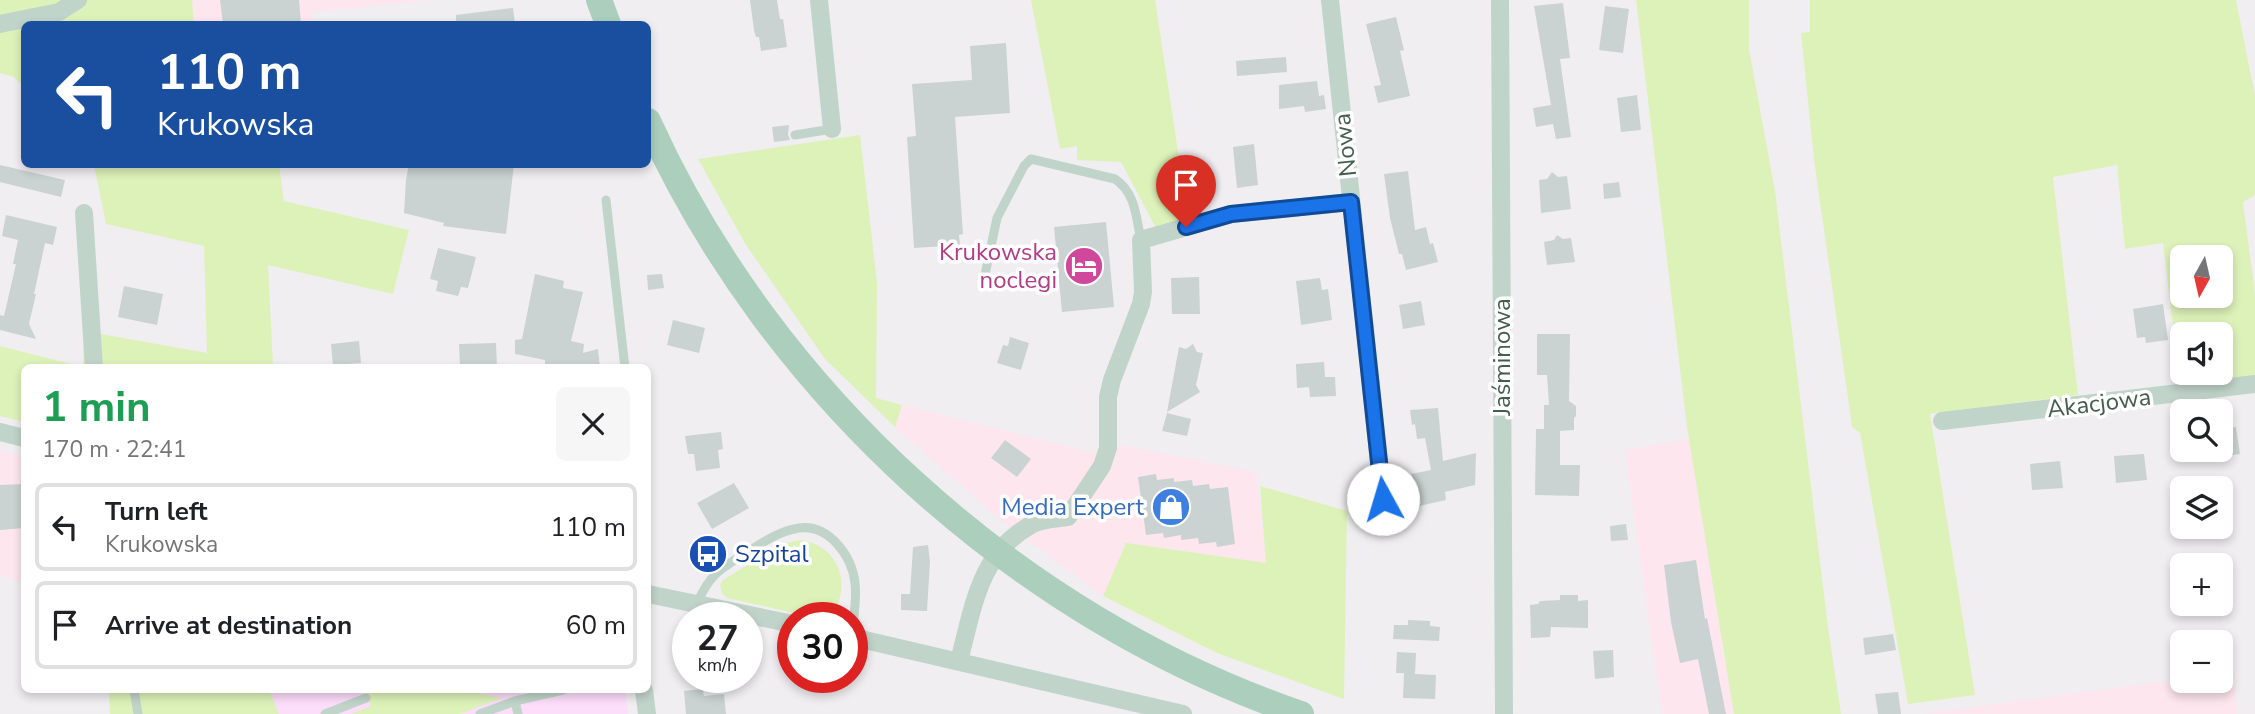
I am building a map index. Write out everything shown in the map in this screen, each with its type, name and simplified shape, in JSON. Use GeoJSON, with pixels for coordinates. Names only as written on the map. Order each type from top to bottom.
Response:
{"type":"FeatureCollection","features":[{"type":"Feature","properties":{"kind":"main road"},"geometry":{"type":"LineString","coordinates":[[600,0],[607,21]]}},
{"type":"Feature","properties":{"kind":"main road"},"geometry":{"type":"LineString","coordinates":[[651,127],[714,243],[760,311],[848,418],[894,465],[998,551],[1059,595],[1131,639],[1220,682],[1301,714]]}},
{"type":"Feature","properties":{"kind":"street"},"geometry":{"type":"LineString","coordinates":[[0,24],[59,12],[78,0]]}},
{"type":"Feature","properties":{"kind":"street"},"geometry":{"type":"LineString","coordinates":[[819,0],[832,129]]}},
{"type":"Feature","properties":{"kind":"street","name":"Nowa"},"geometry":{"type":"LineString","coordinates":[[1329,0],[1383,499]]}},
{"type":"Feature","properties":{"kind":"street","name":"Jaśminowa"},"geometry":{"type":"LineString","coordinates":[[1500,0],[1504,714]]}},
{"type":"Feature","properties":{"kind":"street"},"geometry":{"type":"LineString","coordinates":[[959,661],[979,588],[987,567],[998,551],[1032,524],[1068,517],[1102,466],[1108,448],[1108,397],[1112,380],[1141,304],[1141,240],[1231,214],[1351,202]]}},
{"type":"Feature","properties":{"kind":"street"},"geometry":{"type":"LineString","coordinates":[[84,213],[94,364]]}},
{"type":"Feature","properties":{"kind":"street","name":"Akacjowa"},"geometry":{"type":"LineString","coordinates":[[1942,421],[2255,384]]}},
{"type":"Feature","properties":{"kind":"street"},"geometry":{"type":"LineString","coordinates":[[0,432],[21,437]]}},
{"type":"Feature","properties":{"kind":"street"},"geometry":{"type":"LineString","coordinates":[[651,595],[692,602]]}},
{"type":"Feature","properties":{"kind":"street"},"geometry":{"type":"LineString","coordinates":[[868,641],[1183,714]]}},
{"type":"Feature","properties":{"kind":"street"},"geometry":{"type":"LineString","coordinates":[[644,693],[647,714]]}},
{"type":"Feature","properties":{"kind":"lane"},"geometry":{"type":"LineString","coordinates":[[795,135],[832,129]]}},
{"type":"Feature","properties":{"kind":"lane"},"geometry":{"type":"LineString","coordinates":[[983,284],[997,218],[1024,166],[1031,159],[1115,179],[1125,185],[1132,196],[1141,240]]}},
{"type":"Feature","properties":{"kind":"lane"},"geometry":{"type":"LineString","coordinates":[[606,200],[625,364]]}},
{"type":"Feature","properties":{"kind":"lane"},"geometry":{"type":"LineString","coordinates":[[698,602],[712,575],[772,536],[802,528],[820,532],[844,550],[851,562],[856,602]]}},
{"type":"Feature","properties":{"kind":"lane"},"geometry":{"type":"LineString","coordinates":[[134,693],[138,714]]}},
{"type":"Feature","properties":{"kind":"lane"},"geometry":{"type":"LineString","coordinates":[[480,714],[515,701],[550,693]]}},
{"type":"Feature","properties":{"kind":"lane"},"geometry":{"type":"LineString","coordinates":[[328,712],[366,698]]}},
{"type":"Feature","properties":{"kind":"lane"},"geometry":{"type":"LineString","coordinates":[[515,701],[518,714]]}},
{"type":"Feature","properties":{"kind":"shaded area"},"geometry":{"type":"Polygon","coordinates":[[[192,0],[435,0],[312,12],[313,21],[194,21],[192,0]]]}},
{"type":"Feature","properties":{"kind":"shaded area"},"geometry":{"type":"Polygon","coordinates":[[[902,405],[1098,454],[1122,445],[1257,472],[1266,563],[1126,543],[1103,596],[1005,524],[895,427],[902,405]]]}},
{"type":"Feature","properties":{"kind":"shaded area"},"geometry":{"type":"Polygon","coordinates":[[[1689,439],[1734,714],[1662,714],[1625,450],[1689,439]]]}},
{"type":"Feature","properties":{"kind":"shaded area"},"geometry":{"type":"Polygon","coordinates":[[[0,450],[21,455],[21,581],[0,576],[0,450]]]}},
{"type":"Feature","properties":{"kind":"shaded area"},"geometry":{"type":"Polygon","coordinates":[[[2233,675],[2237,714],[1923,714],[2165,681],[2170,681],[2170,693],[2233,693],[2233,675]]]}},
{"type":"Feature","properties":{"kind":"shaded area"},"geometry":{"type":"Polygon","coordinates":[[[111,693],[625,693],[628,714],[112,714],[111,693]]]}},
{"type":"Feature","properties":{"kind":"green space"},"geometry":{"type":"Polygon","coordinates":[[[0,0],[192,0],[194,21],[21,21],[21,84],[14,77],[0,73],[0,0]]]}},
{"type":"Feature","properties":{"kind":"green space"},"geometry":{"type":"Polygon","coordinates":[[[1031,0],[1155,0],[1188,217],[1156,228],[1121,162],[1077,160],[1077,146],[1060,149],[1031,0]]]}},
{"type":"Feature","properties":{"kind":"green space"},"geometry":{"type":"Polygon","coordinates":[[[1636,0],[1749,0],[1749,49],[1775,191],[1841,714],[1734,714],[1687,427],[1636,0]]]}},
{"type":"Feature","properties":{"kind":"green space"},"geometry":{"type":"Polygon","coordinates":[[[1810,0],[2236,0],[2255,96],[2255,195],[2243,202],[2255,294],[2255,377],[2233,380],[2233,322],[2172,322],[2171,308],[2233,308],[2233,245],[2170,245],[2170,302],[2163,243],[2125,249],[2117,165],[2053,177],[2078,395],[1930,414],[1975,695],[1908,704],[1860,433],[1852,427],[1814,160],[1801,33],[1810,32],[1810,0]]]}},
{"type":"Feature","properties":{"kind":"green space"},"geometry":{"type":"Polygon","coordinates":[[[860,135],[877,282],[876,398],[902,405],[895,427],[825,359],[746,245],[698,159],[860,135]]]}},
{"type":"Feature","properties":{"kind":"green space"},"geometry":{"type":"Polygon","coordinates":[[[95,168],[279,168],[284,201],[409,230],[393,294],[268,265],[273,364],[83,364],[84,331],[207,353],[204,246],[106,224],[95,168]]]}},
{"type":"Feature","properties":{"kind":"green space"},"geometry":{"type":"Polygon","coordinates":[[[0,346],[71,364],[21,364],[21,421],[0,416],[0,346]]]}},
{"type":"Feature","properties":{"kind":"green space"},"geometry":{"type":"Polygon","coordinates":[[[1260,486],[1347,511],[1344,699],[1217,653],[1103,596],[1126,543],[1266,563],[1260,486]]]}},
{"type":"Feature","properties":{"kind":"green space"},"geometry":{"type":"Polygon","coordinates":[[[798,540],[824,549],[838,568],[841,580],[838,602],[777,602],[777,609],[763,606],[763,602],[745,602],[727,598],[722,594],[720,584],[723,580],[778,546],[798,540]]]}},
{"type":"Feature","properties":{"kind":"green space"},"geometry":{"type":"Polygon","coordinates":[[[109,693],[270,693],[279,714],[110,714],[109,693]]]}},
{"type":"Feature","properties":{"kind":"green space"},"geometry":{"type":"Polygon","coordinates":[[[366,693],[477,693],[502,698],[460,714],[351,714],[371,706],[366,693]]]}},
{"type":"Feature","properties":{"kind":"building"},"geometry":{"type":"Polygon","coordinates":[[[220,0],[299,0],[301,21],[223,21],[220,0]]]}},
{"type":"Feature","properties":{"kind":"building"},"geometry":{"type":"Polygon","coordinates":[[[750,0],[777,0],[787,47],[761,51],[759,37],[756,37],[754,30],[750,0]]]}},
{"type":"Feature","properties":{"kind":"building"},"geometry":{"type":"Polygon","coordinates":[[[1563,3],[1570,58],[1560,59],[1571,137],[1556,139],[1553,124],[1536,127],[1533,108],[1551,105],[1534,6],[1563,3]]]}},
{"type":"Feature","properties":{"kind":"building"},"geometry":{"type":"Polygon","coordinates":[[[1605,6],[1629,9],[1623,53],[1599,50],[1605,6]]]}},
{"type":"Feature","properties":{"kind":"building"},"geometry":{"type":"Polygon","coordinates":[[[513,8],[515,21],[456,21],[456,15],[513,8]]]}},
{"type":"Feature","properties":{"kind":"building"},"geometry":{"type":"Polygon","coordinates":[[[1396,17],[1404,50],[1400,51],[1410,96],[1378,103],[1374,86],[1381,85],[1366,24],[1396,17]]]}},
{"type":"Feature","properties":{"kind":"building"},"geometry":{"type":"Polygon","coordinates":[[[1006,43],[1010,113],[955,117],[963,234],[959,235],[960,245],[914,248],[907,137],[916,136],[912,84],[972,80],[970,46],[1006,43]]]}},
{"type":"Feature","properties":{"kind":"building"},"geometry":{"type":"Polygon","coordinates":[[[1286,57],[1287,72],[1237,76],[1236,61],[1286,57]]]}},
{"type":"Feature","properties":{"kind":"building"},"geometry":{"type":"Polygon","coordinates":[[[1317,81],[1319,96],[1324,95],[1326,109],[1305,112],[1304,106],[1279,109],[1279,85],[1317,81]]]}},
{"type":"Feature","properties":{"kind":"building"},"geometry":{"type":"Polygon","coordinates":[[[1637,95],[1641,130],[1621,132],[1617,98],[1637,95]]]}},
{"type":"Feature","properties":{"kind":"building"},"geometry":{"type":"Polygon","coordinates":[[[789,125],[790,140],[774,142],[772,127],[789,125]]]}},
{"type":"Feature","properties":{"kind":"building"},"geometry":{"type":"Polygon","coordinates":[[[1254,144],[1258,185],[1237,188],[1233,147],[1254,144]]]}},
{"type":"Feature","properties":{"kind":"building"},"geometry":{"type":"Polygon","coordinates":[[[0,165],[65,180],[61,197],[0,182],[0,165]]]}},
{"type":"Feature","properties":{"kind":"building"},"geometry":{"type":"Polygon","coordinates":[[[408,168],[514,168],[506,234],[443,226],[444,223],[404,213],[408,168]]]}},
{"type":"Feature","properties":{"kind":"building"},"geometry":{"type":"Polygon","coordinates":[[[1408,171],[1415,230],[1426,227],[1438,262],[1406,270],[1390,218],[1384,174],[1408,171]]]}},
{"type":"Feature","properties":{"kind":"building"},"geometry":{"type":"Polygon","coordinates":[[[1552,172],[1558,177],[1567,176],[1571,209],[1541,213],[1539,180],[1547,179],[1552,172]]]}},
{"type":"Feature","properties":{"kind":"building"},"geometry":{"type":"Polygon","coordinates":[[[1619,182],[1621,197],[1604,199],[1603,184],[1619,182]]]}},
{"type":"Feature","properties":{"kind":"building"},"geometry":{"type":"Polygon","coordinates":[[[6,215],[57,227],[53,245],[45,243],[34,294],[29,324],[36,339],[0,330],[0,315],[4,316],[16,264],[13,264],[18,240],[2,236],[6,215]]]}},
{"type":"Feature","properties":{"kind":"building"},"geometry":{"type":"Polygon","coordinates":[[[1106,222],[1114,307],[1062,312],[1054,227],[1106,222]]]}},
{"type":"Feature","properties":{"kind":"building"},"geometry":{"type":"Polygon","coordinates":[[[1557,235],[1563,239],[1571,238],[1575,262],[1547,265],[1544,242],[1554,240],[1557,235]]]}},
{"type":"Feature","properties":{"kind":"building"},"geometry":{"type":"Polygon","coordinates":[[[438,248],[476,257],[468,288],[461,287],[458,296],[436,291],[438,281],[430,279],[438,248]]]}},
{"type":"Feature","properties":{"kind":"building"},"geometry":{"type":"Polygon","coordinates":[[[535,274],[564,281],[563,288],[583,292],[571,341],[584,344],[583,353],[598,349],[600,364],[545,364],[545,360],[515,354],[515,340],[522,339],[535,274]]]}},
{"type":"Feature","properties":{"kind":"building"},"geometry":{"type":"Polygon","coordinates":[[[662,274],[664,288],[648,290],[647,275],[662,274]]]}},
{"type":"Feature","properties":{"kind":"building"},"geometry":{"type":"Polygon","coordinates":[[[1199,277],[1200,314],[1172,314],[1171,278],[1199,277]]]}},
{"type":"Feature","properties":{"kind":"building"},"geometry":{"type":"Polygon","coordinates":[[[1320,278],[1322,290],[1328,289],[1332,320],[1301,325],[1296,281],[1320,278]]]}},
{"type":"Feature","properties":{"kind":"building"},"geometry":{"type":"Polygon","coordinates":[[[124,286],[163,294],[157,325],[118,317],[124,286]]]}},
{"type":"Feature","properties":{"kind":"building"},"geometry":{"type":"Polygon","coordinates":[[[1421,301],[1425,325],[1403,329],[1399,305],[1421,301]]]}},
{"type":"Feature","properties":{"kind":"building"},"geometry":{"type":"Polygon","coordinates":[[[2163,304],[2168,340],[2146,343],[2145,337],[2137,338],[2133,309],[2163,304]]]}},
{"type":"Feature","properties":{"kind":"building"},"geometry":{"type":"Polygon","coordinates":[[[673,320],[705,328],[699,353],[667,345],[673,320]]]}},
{"type":"Feature","properties":{"kind":"building"},"geometry":{"type":"Polygon","coordinates":[[[1537,334],[1570,334],[1569,401],[1576,406],[1576,416],[1574,430],[1560,431],[1560,465],[1580,465],[1579,496],[1535,495],[1536,429],[1544,429],[1544,405],[1549,405],[1547,375],[1537,375],[1537,334]]]}},
{"type":"Feature","properties":{"kind":"building"},"geometry":{"type":"Polygon","coordinates":[[[1010,337],[1029,343],[1021,370],[997,363],[1003,345],[1008,346],[1010,337]]]}},
{"type":"Feature","properties":{"kind":"building"},"geometry":{"type":"Polygon","coordinates":[[[359,341],[361,363],[333,364],[331,344],[359,341]]]}},
{"type":"Feature","properties":{"kind":"building"},"geometry":{"type":"Polygon","coordinates":[[[496,343],[497,364],[460,364],[459,344],[496,343]]]}},
{"type":"Feature","properties":{"kind":"building"},"geometry":{"type":"Polygon","coordinates":[[[1193,344],[1197,352],[1203,353],[1196,385],[1200,392],[1167,412],[1179,347],[1186,349],[1193,344]]]}},
{"type":"Feature","properties":{"kind":"building"},"geometry":{"type":"Polygon","coordinates":[[[1324,362],[1325,377],[1335,377],[1336,396],[1310,397],[1309,387],[1297,388],[1296,364],[1324,362]]]}},
{"type":"Feature","properties":{"kind":"building"},"geometry":{"type":"Polygon","coordinates":[[[1438,408],[1443,461],[1476,453],[1475,485],[1445,492],[1446,500],[1419,506],[1411,474],[1431,470],[1425,438],[1417,439],[1410,410],[1438,408]]]}},
{"type":"Feature","properties":{"kind":"building"},"geometry":{"type":"Polygon","coordinates":[[[1167,413],[1191,419],[1187,436],[1162,431],[1167,413]]]}},
{"type":"Feature","properties":{"kind":"building"},"geometry":{"type":"Polygon","coordinates":[[[2233,427],[2236,427],[2240,454],[2233,455],[2233,427]]]}},
{"type":"Feature","properties":{"kind":"building"},"geometry":{"type":"Polygon","coordinates":[[[721,432],[723,449],[718,450],[720,468],[696,471],[694,454],[688,454],[685,436],[721,432]]]}},
{"type":"Feature","properties":{"kind":"building"},"geometry":{"type":"Polygon","coordinates":[[[1005,440],[1031,459],[1017,477],[991,458],[1005,440]]]}},
{"type":"Feature","properties":{"kind":"building"},"geometry":{"type":"Polygon","coordinates":[[[2144,454],[2147,480],[2116,483],[2114,456],[2144,454]]]}},
{"type":"Feature","properties":{"kind":"building"},"geometry":{"type":"Polygon","coordinates":[[[2060,461],[2063,488],[2032,490],[2030,464],[2060,461]]]}},
{"type":"Feature","properties":{"kind":"building"},"geometry":{"type":"Polygon","coordinates":[[[1156,474],[1157,480],[1192,480],[1193,486],[1209,484],[1210,489],[1228,487],[1235,544],[1217,547],[1216,542],[1199,544],[1198,538],[1181,540],[1181,535],[1164,538],[1163,533],[1146,535],[1138,477],[1156,474]]]}},
{"type":"Feature","properties":{"kind":"building"},"geometry":{"type":"Polygon","coordinates":[[[734,483],[749,508],[712,529],[697,503],[734,483]]]}},
{"type":"Feature","properties":{"kind":"building"},"geometry":{"type":"Polygon","coordinates":[[[21,484],[21,528],[0,530],[0,485],[21,484]]]}},
{"type":"Feature","properties":{"kind":"building"},"geometry":{"type":"Polygon","coordinates":[[[1626,524],[1628,540],[1611,541],[1610,526],[1626,524]]]}},
{"type":"Feature","properties":{"kind":"building"},"geometry":{"type":"Polygon","coordinates":[[[928,545],[930,562],[927,611],[901,610],[901,594],[910,594],[913,547],[928,545]]]}},
{"type":"Feature","properties":{"kind":"building"},"geometry":{"type":"Polygon","coordinates":[[[1696,560],[1705,619],[1707,618],[1726,714],[1709,714],[1698,659],[1680,663],[1671,622],[1664,565],[1696,560]]]}},
{"type":"Feature","properties":{"kind":"building"},"geometry":{"type":"Polygon","coordinates":[[[1560,595],[1578,595],[1578,601],[1588,600],[1588,628],[1551,627],[1550,637],[1531,638],[1530,605],[1540,601],[1560,600],[1560,595]]]}},
{"type":"Feature","properties":{"kind":"building"},"geometry":{"type":"Polygon","coordinates":[[[1408,620],[1430,621],[1430,626],[1440,627],[1439,641],[1393,639],[1394,625],[1408,625],[1408,620]]]}},
{"type":"Feature","properties":{"kind":"building"},"geometry":{"type":"Polygon","coordinates":[[[1893,634],[1896,650],[1865,655],[1863,638],[1893,634]]]}},
{"type":"Feature","properties":{"kind":"building"},"geometry":{"type":"Polygon","coordinates":[[[1613,650],[1614,677],[1595,679],[1593,651],[1613,650]]]}},
{"type":"Feature","properties":{"kind":"building"},"geometry":{"type":"Polygon","coordinates":[[[1397,652],[1416,653],[1415,674],[1436,675],[1435,699],[1403,698],[1404,673],[1396,673],[1397,652]]]}},
{"type":"Feature","properties":{"kind":"building"},"geometry":{"type":"Polygon","coordinates":[[[1898,692],[1901,714],[1878,714],[1875,694],[1898,692]]]}},
{"type":"Feature","properties":{"kind":"building"},"geometry":{"type":"Polygon","coordinates":[[[684,693],[704,693],[704,696],[724,694],[726,714],[686,714],[684,693]]]}},
{"type":"Feature","properties":{"kind":"place","name":"Krukowska noclegi"},"geometry":{"type":"Point","coordinates":[1084,266]}},
{"type":"Feature","properties":{"kind":"place","name":"Media Expert"},"geometry":{"type":"Point","coordinates":[1171,507]}},
{"type":"Feature","properties":{"kind":"place","name":"Szpital"},"geometry":{"type":"Point","coordinates":[708,554]}},
{"type":"Feature","properties":{"kind":"route"},"geometry":{"type":"LineString","coordinates":[[1186,227],[1231,214],[1351,202],[1383,499]]}}]}
